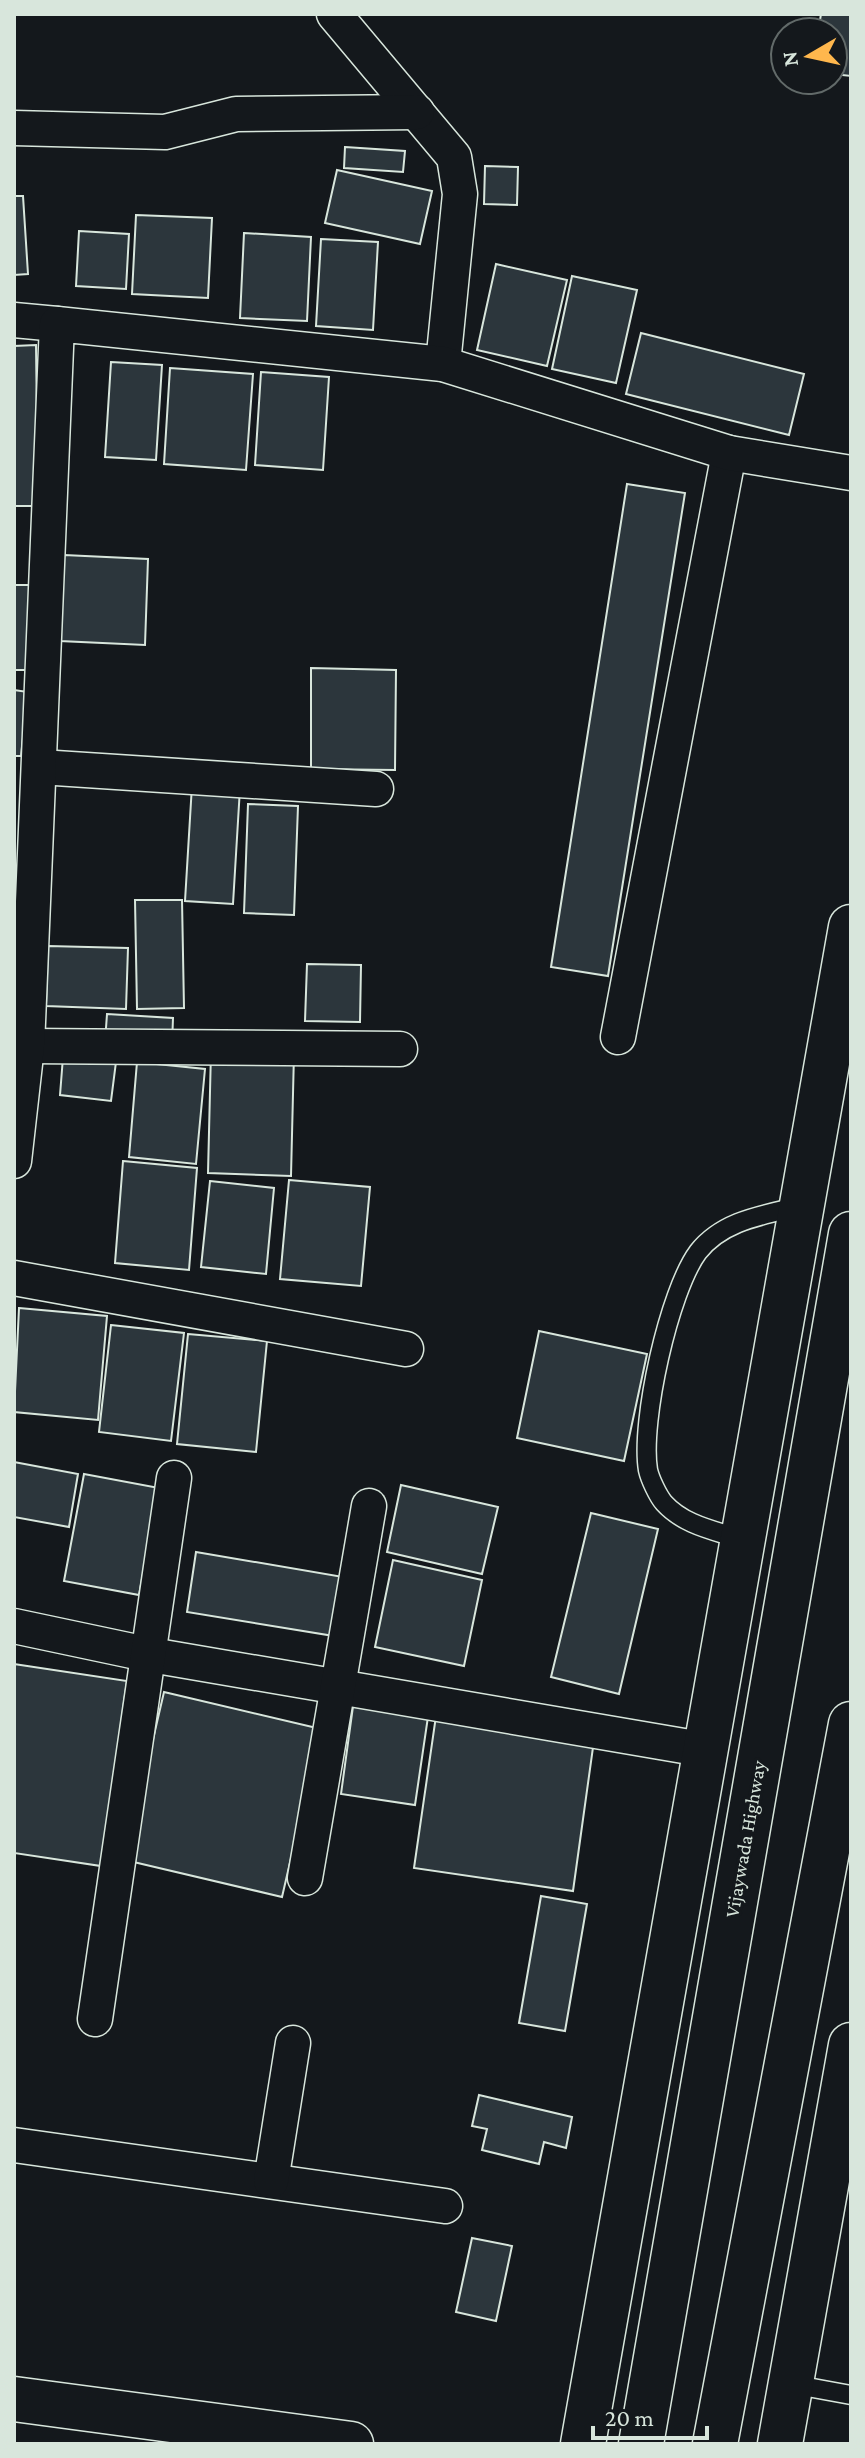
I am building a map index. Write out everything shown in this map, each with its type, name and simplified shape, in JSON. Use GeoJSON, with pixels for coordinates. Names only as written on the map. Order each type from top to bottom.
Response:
{"type":"FeatureCollection","features":[{"type":"Feature","properties":{"kind":"main road"},"geometry":{"type":"LineString","coordinates":[[583,2444],[707,1750],[740,1539],[851,927]]}},
{"type":"Feature","properties":{"kind":"main road","name":"Vijaywada Highway"},"geometry":{"type":"LineString","coordinates":[[641,2444],[851,1234]]}},
{"type":"Feature","properties":{"kind":"main road"},"geometry":{"type":"LineString","coordinates":[[715,2444],[851,1724]]}},
{"type":"Feature","properties":{"kind":"main road"},"geometry":{"type":"LineString","coordinates":[[780,2444],[788,2383],[851,2045]]}},
{"type":"Feature","properties":{"kind":"main road"},"geometry":{"type":"LineString","coordinates":[[14,2399],[351,2444]]}},
{"type":"Feature","properties":{"kind":"street"},"geometry":{"type":"LineString","coordinates":[[334,14],[454,157],[458,176],[443,364]]}},
{"type":"Feature","properties":{"kind":"street"},"geometry":{"type":"LineString","coordinates":[[14,128],[165,132],[236,114],[417,112]]}},
{"type":"Feature","properties":{"kind":"street"},"geometry":{"type":"LineString","coordinates":[[14,320],[443,364],[729,453],[851,473]]}},
{"type":"Feature","properties":{"kind":"street"},"geometry":{"type":"LineString","coordinates":[[14,1161],[27,1046],[57,324]]}},
{"type":"Feature","properties":{"kind":"street"},"geometry":{"type":"LineString","coordinates":[[618,1037],[729,453]]}},
{"type":"Feature","properties":{"kind":"street"},"geometry":{"type":"LineString","coordinates":[[40,767],[376,789]]}},
{"type":"Feature","properties":{"kind":"street"},"geometry":{"type":"LineString","coordinates":[[27,1046],[400,1049]]}},
{"type":"Feature","properties":{"kind":"street"},"geometry":{"type":"LineString","coordinates":[[14,1278],[406,1349]]}},
{"type":"Feature","properties":{"kind":"street"},"geometry":{"type":"LineString","coordinates":[[95,2019],[151,1655],[174,1478]]}},
{"type":"Feature","properties":{"kind":"street"},"geometry":{"type":"LineString","coordinates":[[305,1878],[369,1506]]}},
{"type":"Feature","properties":{"kind":"street"},"geometry":{"type":"LineString","coordinates":[[14,1626],[151,1655],[336,1684],[707,1750]]}},
{"type":"Feature","properties":{"kind":"street"},"geometry":{"type":"LineString","coordinates":[[271,2181],[293,2043]]}},
{"type":"Feature","properties":{"kind":"street"},"geometry":{"type":"LineString","coordinates":[[14,2145],[445,2206]]}},
{"type":"Feature","properties":{"kind":"lane"},"geometry":{"type":"LineString","coordinates":[[740,1539],[686,1522],[663,1501],[648,1472],[648,1441],[658,1367],[679,1286],[699,1251],[732,1223],[801,1206]]}},
{"type":"Feature","properties":{"kind":"lane"},"geometry":{"type":"LineString","coordinates":[[788,2383],[851,2395]]}},
{"type":"Feature","properties":{"kind":"building"},"geometry":{"type":"Polygon","coordinates":[[[851,14],[851,76],[849,16],[821,16],[851,14]]]}},
{"type":"Feature","properties":{"kind":"building"},"geometry":{"type":"Polygon","coordinates":[[[345,147],[405,151],[403,172],[344,168],[345,147]]]}},
{"type":"Feature","properties":{"kind":"building"},"geometry":{"type":"Polygon","coordinates":[[[485,166],[518,167],[517,205],[484,204],[485,166]]]}},
{"type":"Feature","properties":{"kind":"building"},"geometry":{"type":"Polygon","coordinates":[[[337,170],[432,191],[420,244],[325,223],[337,170]]]}},
{"type":"Feature","properties":{"kind":"building"},"geometry":{"type":"Polygon","coordinates":[[[14,196],[23,196],[28,274],[14,275],[14,196]]]}},
{"type":"Feature","properties":{"kind":"building"},"geometry":{"type":"Polygon","coordinates":[[[136,215],[212,218],[208,298],[132,294],[136,215]]]}},
{"type":"Feature","properties":{"kind":"building"},"geometry":{"type":"Polygon","coordinates":[[[79,231],[129,234],[126,289],[76,286],[79,231]]]}},
{"type":"Feature","properties":{"kind":"building"},"geometry":{"type":"Polygon","coordinates":[[[244,233],[311,237],[307,321],[240,318],[244,233]]]}},
{"type":"Feature","properties":{"kind":"building"},"geometry":{"type":"Polygon","coordinates":[[[321,239],[378,242],[373,330],[316,326],[321,239]]]}},
{"type":"Feature","properties":{"kind":"building"},"geometry":{"type":"Polygon","coordinates":[[[496,264],[567,280],[547,366],[477,350],[496,264]]]}},
{"type":"Feature","properties":{"kind":"building"},"geometry":{"type":"Polygon","coordinates":[[[572,276],[637,290],[616,383],[552,369],[572,276]]]}},
{"type":"Feature","properties":{"kind":"building"},"geometry":{"type":"Polygon","coordinates":[[[641,333],[804,374],[789,435],[626,394],[641,333]]]}},
{"type":"Feature","properties":{"kind":"building"},"geometry":{"type":"Polygon","coordinates":[[[36,345],[38,506],[14,506],[14,346],[36,345]]]}},
{"type":"Feature","properties":{"kind":"building"},"geometry":{"type":"Polygon","coordinates":[[[111,362],[162,365],[156,460],[105,457],[111,362]]]}},
{"type":"Feature","properties":{"kind":"building"},"geometry":{"type":"Polygon","coordinates":[[[170,368],[253,374],[246,470],[164,464],[170,368]]]}},
{"type":"Feature","properties":{"kind":"building"},"geometry":{"type":"Polygon","coordinates":[[[261,372],[329,377],[323,470],[255,465],[261,372]]]}},
{"type":"Feature","properties":{"kind":"building"},"geometry":{"type":"Polygon","coordinates":[[[627,484],[685,493],[608,976],[551,967],[627,484]]]}},
{"type":"Feature","properties":{"kind":"building"},"geometry":{"type":"Polygon","coordinates":[[[64,555],[148,559],[145,645],[60,641],[64,555]]]}},
{"type":"Feature","properties":{"kind":"building"},"geometry":{"type":"Polygon","coordinates":[[[14,585],[32,585],[32,670],[14,670],[14,585]]]}},
{"type":"Feature","properties":{"kind":"building"},"geometry":{"type":"Polygon","coordinates":[[[311,668],[396,670],[395,770],[311,769],[311,668]]]}},
{"type":"Feature","properties":{"kind":"building"},"geometry":{"type":"Polygon","coordinates":[[[14,690],[28,692],[21,756],[14,756],[14,690]]]}},
{"type":"Feature","properties":{"kind":"building"},"geometry":{"type":"Polygon","coordinates":[[[192,785],[240,788],[233,904],[185,901],[192,785]]]}},
{"type":"Feature","properties":{"kind":"building"},"geometry":{"type":"Polygon","coordinates":[[[248,804],[298,806],[294,915],[244,913],[248,804]]]}},
{"type":"Feature","properties":{"kind":"building"},"geometry":{"type":"Polygon","coordinates":[[[14,881],[22,881],[14,1011],[14,881]]]}},
{"type":"Feature","properties":{"kind":"building"},"geometry":{"type":"Polygon","coordinates":[[[135,900],[182,900],[184,1008],[137,1009],[135,900]]]}},
{"type":"Feature","properties":{"kind":"building"},"geometry":{"type":"Polygon","coordinates":[[[48,946],[128,948],[126,1009],[46,1006],[48,946]]]}},
{"type":"Feature","properties":{"kind":"building"},"geometry":{"type":"Polygon","coordinates":[[[307,964],[361,965],[360,1022],[305,1021],[307,964]]]}},
{"type":"Feature","properties":{"kind":"building"},"geometry":{"type":"Polygon","coordinates":[[[107,1014],[173,1018],[172,1045],[105,1042],[107,1014]]]}},
{"type":"Feature","properties":{"kind":"building"},"geometry":{"type":"Polygon","coordinates":[[[211,1051],[294,1053],[291,1176],[208,1173],[211,1051]]]}},
{"type":"Feature","properties":{"kind":"building"},"geometry":{"type":"Polygon","coordinates":[[[63,1057],[116,1062],[111,1101],[60,1095],[63,1057]]]}},
{"type":"Feature","properties":{"kind":"building"},"geometry":{"type":"Polygon","coordinates":[[[137,1062],[205,1069],[196,1164],[129,1157],[137,1062]]]}},
{"type":"Feature","properties":{"kind":"building"},"geometry":{"type":"Polygon","coordinates":[[[123,1161],[197,1168],[189,1270],[115,1263],[123,1161]]]}},
{"type":"Feature","properties":{"kind":"building"},"geometry":{"type":"Polygon","coordinates":[[[289,1180],[370,1187],[361,1286],[280,1279],[289,1180]]]}},
{"type":"Feature","properties":{"kind":"building"},"geometry":{"type":"Polygon","coordinates":[[[210,1181],[274,1188],[266,1274],[201,1267],[210,1181]]]}},
{"type":"Feature","properties":{"kind":"building"},"geometry":{"type":"Polygon","coordinates":[[[19,1308],[107,1316],[98,1420],[14,1412],[19,1308]]]}},
{"type":"Feature","properties":{"kind":"building"},"geometry":{"type":"Polygon","coordinates":[[[111,1325],[184,1333],[171,1441],[99,1432],[111,1325]]]}},
{"type":"Feature","properties":{"kind":"building"},"geometry":{"type":"Polygon","coordinates":[[[539,1331],[647,1354],[624,1461],[517,1438],[539,1331]]]}},
{"type":"Feature","properties":{"kind":"building"},"geometry":{"type":"Polygon","coordinates":[[[188,1334],[267,1341],[256,1452],[177,1444],[188,1334]]]}},
{"type":"Feature","properties":{"kind":"building"},"geometry":{"type":"Polygon","coordinates":[[[14,1462],[78,1474],[69,1527],[14,1517],[14,1462]]]}},
{"type":"Feature","properties":{"kind":"building"},"geometry":{"type":"Polygon","coordinates":[[[84,1474],[159,1488],[139,1595],[64,1581],[84,1474]]]}},
{"type":"Feature","properties":{"kind":"building"},"geometry":{"type":"Polygon","coordinates":[[[401,1485],[498,1507],[482,1574],[387,1552],[401,1485]]]}},
{"type":"Feature","properties":{"kind":"building"},"geometry":{"type":"Polygon","coordinates":[[[591,1513],[658,1529],[619,1694],[551,1677],[591,1513]]]}},
{"type":"Feature","properties":{"kind":"building"},"geometry":{"type":"Polygon","coordinates":[[[196,1552],[349,1578],[340,1637],[187,1612],[196,1552]]]}},
{"type":"Feature","properties":{"kind":"building"},"geometry":{"type":"Polygon","coordinates":[[[393,1560],[482,1580],[464,1666],[375,1647],[393,1560]]]}},
{"type":"Feature","properties":{"kind":"building"},"geometry":{"type":"Polygon","coordinates":[[[14,1664],[127,1681],[101,1866],[14,1853],[14,1664]]]}},
{"type":"Feature","properties":{"kind":"building"},"geometry":{"type":"Polygon","coordinates":[[[164,1692],[321,1729],[282,1897],[125,1860],[164,1692]]]}},
{"type":"Feature","properties":{"kind":"building"},"geometry":{"type":"Polygon","coordinates":[[[354,1699],[429,1710],[415,1805],[341,1794],[354,1699]]]}},
{"type":"Feature","properties":{"kind":"building"},"geometry":{"type":"Polygon","coordinates":[[[437,1709],[595,1733],[573,1891],[414,1868],[437,1709]]]}},
{"type":"Feature","properties":{"kind":"building"},"geometry":{"type":"Polygon","coordinates":[[[541,1896],[587,1904],[565,2031],[519,2023],[541,1896]]]}},
{"type":"Feature","properties":{"kind":"building"},"geometry":{"type":"Polygon","coordinates":[[[479,2095],[572,2117],[566,2148],[544,2142],[539,2164],[482,2150],[487,2129],[472,2126],[479,2095]]]}},
{"type":"Feature","properties":{"kind":"building"},"geometry":{"type":"Polygon","coordinates":[[[472,2238],[512,2246],[496,2321],[456,2312],[472,2238]]]}}]}
